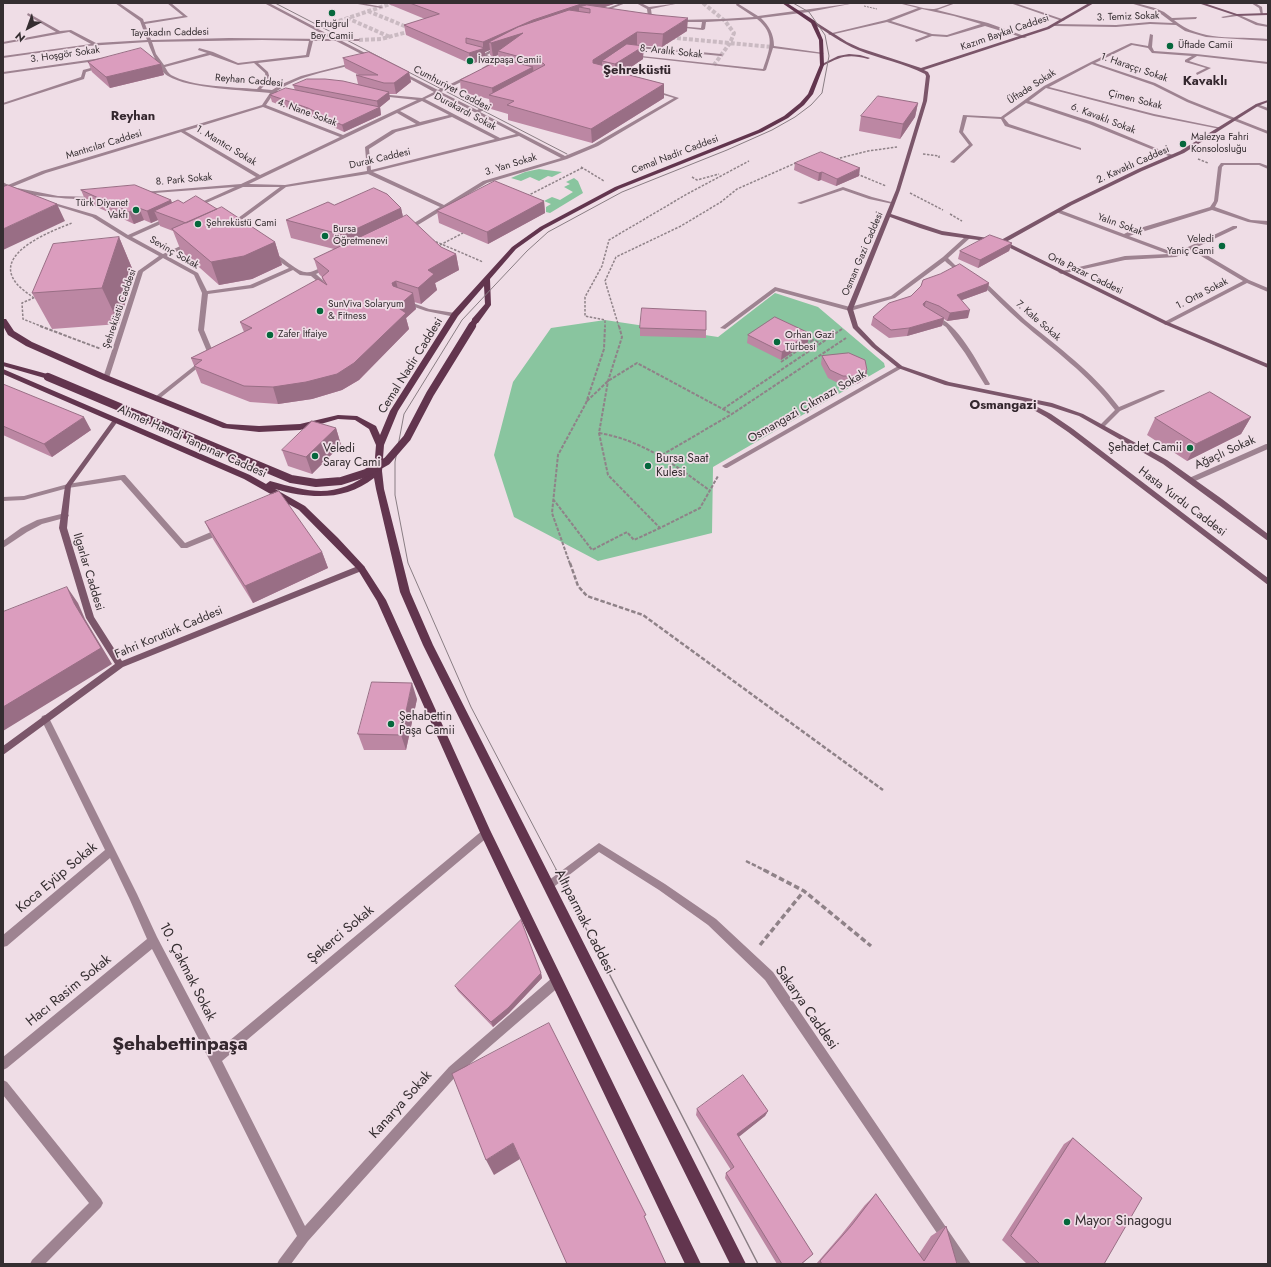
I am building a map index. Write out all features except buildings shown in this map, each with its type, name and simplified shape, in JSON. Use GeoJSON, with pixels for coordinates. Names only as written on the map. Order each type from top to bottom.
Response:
{"type":"FeatureCollection","features":[{"type":"Feature","properties":{"kind":"main road"},"geometry":{"type":"LineString","coordinates":[[784,3],[830,34],[859,50],[920,70]]}},
{"type":"Feature","properties":{"kind":"main road","name":"Kazım Baykal Caddesi"},"geometry":{"type":"LineString","coordinates":[[920,70],[1025,37],[1055,25],[1092,3]]}},
{"type":"Feature","properties":{"kind":"main road"},"geometry":{"type":"LineString","coordinates":[[1202,3],[1237,15],[1268,14]]}},
{"type":"Feature","properties":{"kind":"main road","name":"Cemal Nadir Caddesi"},"geometry":{"type":"LineString","coordinates":[[405,592],[380,489],[378,471],[380,444],[394,411],[455,315],[498,268],[514,248],[542,228],[617,188],[721,148],[760,131],[786,117],[802,104],[810,94],[822,65],[821,40],[813,22]]}},
{"type":"Feature","properties":{"kind":"main road"},"geometry":{"type":"LineString","coordinates":[[822,65],[837,56],[854,54],[920,70]]}},
{"type":"Feature","properties":{"kind":"main road","name":"Osman Gazi Caddesi"},"geometry":{"type":"LineString","coordinates":[[920,70],[927,73],[928,80],[925,101],[889,215],[850,309],[853,320],[855,327],[874,346],[900,367],[947,384],[1010,396]]}},
{"type":"Feature","properties":{"kind":"main road","name":"2. Kavaklı Caddesi"},"geometry":{"type":"LineString","coordinates":[[1002,242],[1058,211],[1140,170],[1182,152],[1257,106],[1268,101]]}},
{"type":"Feature","properties":{"kind":"main road","name":"Orta Pazar Caddesi"},"geometry":{"type":"LineString","coordinates":[[889,215],[941,233],[967,238],[989,238],[1002,242],[1166,323],[1268,366]]}},
{"type":"Feature","properties":{"kind":"main road"},"geometry":{"type":"LineString","coordinates":[[3,364],[48,377],[291,479],[316,483],[341,481],[366,473],[387,461],[406,438],[430,394],[475,321],[489,304],[487,280]]}},
{"type":"Feature","properties":{"kind":"main road","name":"Ahmet Hamdi Tanpınar Caddesi"},"geometry":{"type":"LineString","coordinates":[[3,321],[11,333],[29,344],[106,378],[226,426],[259,429],[300,427],[338,417],[357,418],[373,428],[380,444]]}},
{"type":"Feature","properties":{"kind":"main road","name":"Ahmet Hamdi Tanpınar Caddesi"},"geometry":{"type":"LineString","coordinates":[[4,373],[247,477],[287,502],[302,508],[361,568],[380,600],[486,833]]}},
{"type":"Feature","properties":{"kind":"main road","name":"Hasta Yurdu Caddesi"},"geometry":{"type":"LineString","coordinates":[[1010,396],[1052,405],[1081,415],[1102,426],[1165,462],[1220,500],[1268,538]]}},
{"type":"Feature","properties":{"kind":"main road","name":"Hasta Yurdu Caddesi"},"geometry":{"type":"LineString","coordinates":[[1010,396],[1038,409],[1063,424],[1092,448],[1268,582]]}},
{"type":"Feature","properties":{"kind":"main road","name":"Ilgarlar Caddesi"},"geometry":{"type":"LineString","coordinates":[[115,421],[68,486],[63,528],[90,618],[120,665]]}},
{"type":"Feature","properties":{"kind":"main road"},"geometry":{"type":"LineString","coordinates":[[247,477],[300,493],[320,494],[354,488],[378,471]]}},
{"type":"Feature","properties":{"kind":"main road","name":"Fahri Korutürk Caddesi"},"geometry":{"type":"LineString","coordinates":[[3,751],[120,665],[361,568]]}},
{"type":"Feature","properties":{"kind":"main road","name":"Altıparmak Caddesi"},"geometry":{"type":"LineString","coordinates":[[405,592],[428,645],[738,1264]]}},
{"type":"Feature","properties":{"kind":"main road"},"geometry":{"type":"LineString","coordinates":[[486,833],[692,1264]]}},
{"type":"Feature","properties":{"kind":"street"},"geometry":{"type":"LineString","coordinates":[[117,3],[142,20],[143,23],[186,17],[169,3]]}},
{"type":"Feature","properties":{"kind":"street"},"geometry":{"type":"LineString","coordinates":[[266,3],[374,59],[366,60]]}},
{"type":"Feature","properties":{"kind":"street"},"geometry":{"type":"LineString","coordinates":[[354,3],[381,6]]}},
{"type":"Feature","properties":{"kind":"street"},"geometry":{"type":"LineString","coordinates":[[604,17],[597,14],[624,3]]}},
{"type":"Feature","properties":{"kind":"street"},"geometry":{"type":"LineString","coordinates":[[638,3],[649,8],[678,3]]}},
{"type":"Feature","properties":{"kind":"street"},"geometry":{"type":"LineString","coordinates":[[674,21],[725,21],[800,13],[853,3]]}},
{"type":"Feature","properties":{"kind":"street"},"geometry":{"type":"LineString","coordinates":[[900,3],[988,24],[1025,37]]}},
{"type":"Feature","properties":{"kind":"street"},"geometry":{"type":"LineString","coordinates":[[933,10],[954,3]]}},
{"type":"Feature","properties":{"kind":"street"},"geometry":{"type":"LineString","coordinates":[[1012,3],[1063,20]]}},
{"type":"Feature","properties":{"kind":"street"},"geometry":{"type":"LineString","coordinates":[[1132,3],[1154,9],[1164,14],[1185,30],[1218,38],[1252,38],[1268,40]]}},
{"type":"Feature","properties":{"kind":"street"},"geometry":{"type":"LineString","coordinates":[[1253,3],[1261,8],[1262,14]]}},
{"type":"Feature","properties":{"kind":"street"},"geometry":{"type":"LineString","coordinates":[[737,4],[758,17],[773,39],[772,47],[822,53]]}},
{"type":"Feature","properties":{"kind":"street"},"geometry":{"type":"LineString","coordinates":[[649,8],[651,23]]}},
{"type":"Feature","properties":{"kind":"street"},"geometry":{"type":"LineString","coordinates":[[830,34],[887,21],[921,8]]}},
{"type":"Feature","properties":{"kind":"street"},"geometry":{"type":"LineString","coordinates":[[28,14],[59,32]]}},
{"type":"Feature","properties":{"kind":"street"},"geometry":{"type":"LineString","coordinates":[[1223,17],[1237,15],[1248,21],[1268,26]]}},
{"type":"Feature","properties":{"kind":"street"},"geometry":{"type":"LineString","coordinates":[[1172,19],[1196,18]]}},
{"type":"Feature","properties":{"kind":"street"},"geometry":{"type":"LineString","coordinates":[[316,28],[339,21]]}},
{"type":"Feature","properties":{"kind":"street"},"geometry":{"type":"LineString","coordinates":[[673,26],[702,29],[704,21]]}},
{"type":"Feature","properties":{"kind":"street"},"geometry":{"type":"LineString","coordinates":[[887,21],[932,35],[947,36],[988,24]]}},
{"type":"Feature","properties":{"kind":"street","name":"3. Temiz Sokak"},"geometry":{"type":"LineString","coordinates":[[1055,25],[1131,26],[1150,22],[1177,24]]}},
{"type":"Feature","properties":{"kind":"street","name":"Reyhan Caddesi"},"geometry":{"type":"LineString","coordinates":[[143,23],[154,54],[168,75],[187,82],[209,86],[281,92]]}},
{"type":"Feature","properties":{"kind":"street"},"geometry":{"type":"LineString","coordinates":[[646,24],[658,23]]}},
{"type":"Feature","properties":{"kind":"street"},"geometry":{"type":"LineString","coordinates":[[3,43],[70,31],[95,44]]}},
{"type":"Feature","properties":{"kind":"street"},"geometry":{"type":"LineString","coordinates":[[916,41],[932,35]]}},
{"type":"Feature","properties":{"kind":"street"},"geometry":{"type":"LineString","coordinates":[[1151,35],[1150,47],[1152,52]]}},
{"type":"Feature","properties":{"kind":"street","name":"Tayakadın Caddesi"},"geometry":{"type":"LineString","coordinates":[[3,57],[19,56],[95,44],[148,40],[360,40]]}},
{"type":"Feature","properties":{"kind":"street"},"geometry":{"type":"LineString","coordinates":[[199,49],[238,64],[308,56],[311,40]]}},
{"type":"Feature","properties":{"kind":"street","name":"Üftade Sokak"},"geometry":{"type":"LineString","coordinates":[[952,162],[971,145],[961,132],[965,116],[1002,118],[1045,87],[1092,63],[1132,44],[1150,47]]}},
{"type":"Feature","properties":{"kind":"street"},"geometry":{"type":"LineString","coordinates":[[484,55],[504,45]]}},
{"type":"Feature","properties":{"kind":"street","name":"8. Aralık Sokak"},"geometry":{"type":"LineString","coordinates":[[721,55],[638,47],[626,55],[764,70],[772,47]]}},
{"type":"Feature","properties":{"kind":"street"},"geometry":{"type":"LineString","coordinates":[[1152,52],[1268,63]]}},
{"type":"Feature","properties":{"kind":"street"},"geometry":{"type":"LineString","coordinates":[[1152,52],[1209,68],[1197,74]]}},
{"type":"Feature","properties":{"kind":"street"},"geometry":{"type":"LineString","coordinates":[[162,67],[212,53]]}},
{"type":"Feature","properties":{"kind":"street"},"geometry":{"type":"LineString","coordinates":[[147,55],[154,54]]}},
{"type":"Feature","properties":{"kind":"street"},"geometry":{"type":"LineString","coordinates":[[479,54],[493,60],[491,65]]}},
{"type":"Feature","properties":{"kind":"street"},"geometry":{"type":"LineString","coordinates":[[1186,61],[1196,55]]}},
{"type":"Feature","properties":{"kind":"street","name":"3. Hoşgör Sokak"},"geometry":{"type":"LineString","coordinates":[[3,73],[112,58]]}},
{"type":"Feature","properties":{"kind":"street"},"geometry":{"type":"LineString","coordinates":[[255,62],[267,73],[268,79],[258,90]]}},
{"type":"Feature","properties":{"kind":"street"},"geometry":{"type":"LineString","coordinates":[[263,106],[273,92],[306,75],[359,62]]}},
{"type":"Feature","properties":{"kind":"street","name":"1. Haraççı Sokak"},"geometry":{"type":"LineString","coordinates":[[1092,63],[1154,84],[1234,120],[1268,133]]}},
{"type":"Feature","properties":{"kind":"street"},"geometry":{"type":"LineString","coordinates":[[193,208],[260,178],[491,65],[498,67]]}},
{"type":"Feature","properties":{"kind":"street"},"geometry":{"type":"LineString","coordinates":[[3,104],[83,78],[84,71],[104,66]]}},
{"type":"Feature","properties":{"kind":"street","name":"Cumhuriyet Caddesi"},"geometry":{"type":"LineString","coordinates":[[395,70],[440,90],[518,135],[564,158]]}},
{"type":"Feature","properties":{"kind":"street"},"geometry":{"type":"LineString","coordinates":[[287,84],[299,83]]}},
{"type":"Feature","properties":{"kind":"street","name":"Çimen Sokak"},"geometry":{"type":"LineString","coordinates":[[1045,87],[1154,114],[1220,128]]}},
{"type":"Feature","properties":{"kind":"street","name":"3. Yan Sokak"},"geometry":{"type":"LineString","coordinates":[[399,233],[485,182],[564,158],[596,145],[677,98],[648,89]]}},
{"type":"Feature","properties":{"kind":"street"},"geometry":{"type":"LineString","coordinates":[[375,93],[386,96],[422,99]]}},
{"type":"Feature","properties":{"kind":"street","name":"Durakardı Sokak"},"geometry":{"type":"LineString","coordinates":[[422,99],[500,140]]}},
{"type":"Feature","properties":{"kind":"street"},"geometry":{"type":"LineString","coordinates":[[477,112],[502,99]]}},
{"type":"Feature","properties":{"kind":"street","name":"6. Kavaklı Sokak"},"geometry":{"type":"LineString","coordinates":[[1025,101],[1091,123],[1173,156]]}},
{"type":"Feature","properties":{"kind":"street","name":"Mantıcılar Caddesi"},"geometry":{"type":"LineString","coordinates":[[5,188],[44,172],[263,106]]}},
{"type":"Feature","properties":{"kind":"street","name":"4. Nane Sokak"},"geometry":{"type":"LineString","coordinates":[[263,106],[344,137]]}},
{"type":"Feature","properties":{"kind":"street"},"geometry":{"type":"LineString","coordinates":[[1257,106],[1268,110]]}},
{"type":"Feature","properties":{"kind":"street"},"geometry":{"type":"LineString","coordinates":[[397,111],[420,124]]}},
{"type":"Feature","properties":{"kind":"street"},"geometry":{"type":"LineString","coordinates":[[384,112],[391,114]]}},
{"type":"Feature","properties":{"kind":"street"},"geometry":{"type":"LineString","coordinates":[[444,207],[369,172],[367,148],[394,131],[453,115]]}},
{"type":"Feature","properties":{"kind":"street"},"geometry":{"type":"LineString","coordinates":[[1002,118],[1007,125],[1079,149]]}},
{"type":"Feature","properties":{"kind":"street","name":"1. Mantıcı Sokak"},"geometry":{"type":"LineString","coordinates":[[182,131],[260,178]]}},
{"type":"Feature","properties":{"kind":"street","name":"Durak Caddesi"},"geometry":{"type":"LineString","coordinates":[[244,185],[285,186],[369,172],[518,135]]}},
{"type":"Feature","properties":{"kind":"street"},"geometry":{"type":"LineString","coordinates":[[1212,208],[1216,201],[1220,167],[1223,164],[1260,164],[1268,160]]}},
{"type":"Feature","properties":{"kind":"street"},"geometry":{"type":"LineString","coordinates":[[1260,164],[1268,168]]}},
{"type":"Feature","properties":{"kind":"street"},"geometry":{"type":"LineString","coordinates":[[3,182],[5,188],[58,197],[99,197]]}},
{"type":"Feature","properties":{"kind":"street","name":"8. Park Sokak"},"geometry":{"type":"LineString","coordinates":[[138,194],[244,185]]}},
{"type":"Feature","properties":{"kind":"street"},"geometry":{"type":"LineString","coordinates":[[224,228],[231,225],[285,186]]}},
{"type":"Feature","properties":{"kind":"street","name":"Sevinç Sokak"},"geometry":{"type":"LineString","coordinates":[[5,188],[94,216],[128,237],[196,274],[205,293]]}},
{"type":"Feature","properties":{"kind":"street"},"geometry":{"type":"LineString","coordinates":[[799,203],[843,188],[871,198],[893,203]]}},
{"type":"Feature","properties":{"kind":"street"},"geometry":{"type":"LineString","coordinates":[[1124,236],[1132,232],[1212,208],[1250,221],[1268,224]]}},
{"type":"Feature","properties":{"kind":"street","name":"Yalın Sokak"},"geometry":{"type":"LineString","coordinates":[[1058,211],[1176,255]]}},
{"type":"Feature","properties":{"kind":"street"},"geometry":{"type":"LineString","coordinates":[[128,237],[172,217]]}},
{"type":"Feature","properties":{"kind":"street"},"geometry":{"type":"LineString","coordinates":[[231,225],[236,229]]}},
{"type":"Feature","properties":{"kind":"street"},"geometry":{"type":"LineString","coordinates":[[1061,272],[1125,258],[1176,255],[1235,227]]}},
{"type":"Feature","properties":{"kind":"street"},"geometry":{"type":"LineString","coordinates":[[723,328],[775,289],[850,309],[893,297],[945,258],[967,238]]}},
{"type":"Feature","properties":{"kind":"street","name":"Şehreküstü Caddesi"},"geometry":{"type":"LineString","coordinates":[[106,378],[141,271],[162,256],[197,240]]}},
{"type":"Feature","properties":{"kind":"street"},"geometry":{"type":"LineString","coordinates":[[1192,248],[1247,281],[1268,290]]}},
{"type":"Feature","properties":{"kind":"street"},"geometry":{"type":"LineString","coordinates":[[266,250],[302,274],[312,274],[332,265]]}},
{"type":"Feature","properties":{"kind":"street","name":"7. Kale Sokak"},"geometry":{"type":"LineString","coordinates":[[945,258],[953,266],[973,275],[1022,320],[1077,366],[1103,390],[1118,410]]}},
{"type":"Feature","properties":{"kind":"street"},"geometry":{"type":"LineString","coordinates":[[211,354],[201,330],[205,293],[251,287],[294,268]]}},
{"type":"Feature","properties":{"kind":"street"},"geometry":{"type":"LineString","coordinates":[[312,274],[328,288],[321,292]]}},
{"type":"Feature","properties":{"kind":"street","name":"1. Orta Sokak"},"geometry":{"type":"LineString","coordinates":[[1166,323],[1247,281]]}},
{"type":"Feature","properties":{"kind":"street"},"geometry":{"type":"LineString","coordinates":[[399,300],[428,310],[455,315]]}},
{"type":"Feature","properties":{"kind":"street"},"geometry":{"type":"LineString","coordinates":[[931,315],[948,326],[968,352],[987,384]]}},
{"type":"Feature","properties":{"kind":"street"},"geometry":{"type":"LineString","coordinates":[[157,398],[218,350]]}},
{"type":"Feature","properties":{"kind":"street","name":"Osmangazi Çıkmazı Sokak"},"geometry":{"type":"LineString","coordinates":[[725,466],[900,367]]}},
{"type":"Feature","properties":{"kind":"street"},"geometry":{"type":"LineString","coordinates":[[1102,426],[1118,410],[1162,391]]}},
{"type":"Feature","properties":{"kind":"street","name":"Ağaçlı Sokak"},"geometry":{"type":"LineString","coordinates":[[1191,480],[1268,446]]}},
{"type":"Feature","properties":{"kind":"street"},"geometry":{"type":"LineString","coordinates":[[3,499],[24,498],[68,486],[122,476],[184,546],[227,528]]}},
{"type":"Feature","properties":{"kind":"street"},"geometry":{"type":"LineString","coordinates":[[3,545],[24,530],[40,522],[65,515]]}},
{"type":"Feature","properties":{"kind":"street","name":"10. Çakmak Sokak"},"geometry":{"type":"LineString","coordinates":[[45,719],[134,897],[153,941],[304,1237]]}},
{"type":"Feature","properties":{"kind":"street","name":"Şekerci Sokak"},"geometry":{"type":"LineString","coordinates":[[214,1059],[486,833]]}},
{"type":"Feature","properties":{"kind":"street","name":"Sakarya Caddesi"},"geometry":{"type":"LineString","coordinates":[[548,886],[599,847],[662,886],[712,922],[769,976],[965,1264]]}},
{"type":"Feature","properties":{"kind":"street","name":"Koca Eyüp Sokak"},"geometry":{"type":"LineString","coordinates":[[3,942],[111,851]]}},
{"type":"Feature","properties":{"kind":"street","name":"Hacı Rasim Sokak"},"geometry":{"type":"LineString","coordinates":[[3,1064],[153,941]]}},
{"type":"Feature","properties":{"kind":"street","name":"Kanarya Sokak"},"geometry":{"type":"LineString","coordinates":[[283,1264],[304,1237],[452,1070],[557,981]]}},
{"type":"Feature","properties":{"kind":"street"},"geometry":{"type":"LineString","coordinates":[[3,1086],[97,1203],[36,1264]]}},
{"type":"Feature","properties":{"kind":"path"},"geometry":{"type":"LineString","coordinates":[[835,160],[868,151],[912,144]]}},
{"type":"Feature","properties":{"kind":"path"},"geometry":{"type":"LineString","coordinates":[[1182,152],[1220,167]]}},
{"type":"Feature","properties":{"kind":"path"},"geometry":{"type":"LineString","coordinates":[[564,158],[617,188]]}},
{"type":"Feature","properties":{"kind":"path"},"geometry":{"type":"LineString","coordinates":[[749,161],[724,173],[609,240],[602,266],[585,297],[586,316],[606,320],[604,349],[586,403],[558,455],[552,513],[578,586],[587,596],[643,615],[883,790]]}},
{"type":"Feature","properties":{"kind":"path"},"geometry":{"type":"LineString","coordinates":[[660,528],[608,475],[599,433],[608,381],[622,337],[605,281],[616,257],[681,226],[721,202],[736,189],[799,162]]}},
{"type":"Feature","properties":{"kind":"path"},"geometry":{"type":"LineString","coordinates":[[523,198],[582,168]]}},
{"type":"Feature","properties":{"kind":"path"},"geometry":{"type":"LineString","coordinates":[[692,178],[698,180],[724,173]]}},
{"type":"Feature","properties":{"kind":"path"},"geometry":{"type":"LineString","coordinates":[[856,174],[892,189]]}},
{"type":"Feature","properties":{"kind":"path"},"geometry":{"type":"LineString","coordinates":[[908,192],[943,210]]}},
{"type":"Feature","properties":{"kind":"path"},"geometry":{"type":"LineString","coordinates":[[34,298],[21,288],[13,279],[10,272],[17,255],[24,247],[40,237],[60,227],[94,216]]}},
{"type":"Feature","properties":{"kind":"path"},"geometry":{"type":"LineString","coordinates":[[406,229],[498,268]]}},
{"type":"Feature","properties":{"kind":"path"},"geometry":{"type":"LineString","coordinates":[[435,247],[462,233]]}},
{"type":"Feature","properties":{"kind":"path"},"geometry":{"type":"LineString","coordinates":[[41,294],[22,303],[23,319],[104,349]]}},
{"type":"Feature","properties":{"kind":"path"},"geometry":{"type":"LineString","coordinates":[[723,410],[853,320]]}},
{"type":"Feature","properties":{"kind":"path"},"geometry":{"type":"LineString","coordinates":[[662,456],[732,414],[847,338],[840,330]]}},
{"type":"Feature","properties":{"kind":"path"},"geometry":{"type":"LineString","coordinates":[[800,334],[820,344]]}},
{"type":"Feature","properties":{"kind":"path"},"geometry":{"type":"LineString","coordinates":[[781,362],[813,340]]}},
{"type":"Feature","properties":{"kind":"path"},"geometry":{"type":"LineString","coordinates":[[586,403],[608,381],[637,363],[732,414]]}},
{"type":"Feature","properties":{"kind":"path"},"geometry":{"type":"LineString","coordinates":[[599,433],[613,434],[662,456],[710,490]]}},
{"type":"Feature","properties":{"kind":"path"},"geometry":{"type":"LineString","coordinates":[[553,499],[592,550],[626,532],[634,540],[700,508],[725,466]]}},
{"type":"Feature","properties":{"kind":"path"},"geometry":{"type":"LineString","coordinates":[[746,861],[804,891],[871,946]]}},
{"type":"Feature","properties":{"kind":"path"},"geometry":{"type":"LineString","coordinates":[[769,934],[804,891]]}},
{"type":"Feature","properties":{"kind":"green space"},"geometry":{"type":"Polygon","coordinates":[[[539,169],[562,172],[552,177],[548,176],[539,181],[530,177],[521,181],[511,178],[525,172],[539,169]]]}},
{"type":"Feature","properties":{"kind":"green space"},"geometry":{"type":"Polygon","coordinates":[[[574,178],[578,181],[583,193],[550,213],[546,212],[546,207],[551,204],[544,201],[552,197],[560,200],[573,192],[564,187],[570,184],[566,182],[574,178]]]}},
{"type":"Feature","properties":{"kind":"green space"},"geometry":{"type":"Polygon","coordinates":[[[775,293],[818,307],[884,363],[885,367],[713,467],[712,533],[598,561],[514,517],[494,455],[513,382],[551,328],[605,320],[718,337],[775,293]]]}},
{"type":"Feature","properties":{"kind":"tunnel"},"geometry":{"type":"LineString","coordinates":[[368,11],[393,3]]}},
{"type":"Feature","properties":{"kind":"tunnel"},"geometry":{"type":"LineString","coordinates":[[703,3],[725,21],[734,33],[730,43]]}},
{"type":"Feature","properties":{"kind":"tunnel"},"geometry":{"type":"LineString","coordinates":[[347,18],[368,11]]}},
{"type":"Feature","properties":{"kind":"tunnel"},"geometry":{"type":"LineString","coordinates":[[368,11],[414,30]]}},
{"type":"Feature","properties":{"kind":"tunnel"},"geometry":{"type":"LineString","coordinates":[[339,21],[347,18]]}},
{"type":"Feature","properties":{"kind":"tunnel"},"geometry":{"type":"LineString","coordinates":[[347,18],[389,37]]}},
{"type":"Feature","properties":{"kind":"tunnel"},"geometry":{"type":"LineString","coordinates":[[389,37],[415,30]]}},
{"type":"Feature","properties":{"kind":"tunnel"},"geometry":{"type":"LineString","coordinates":[[359,40],[381,39],[389,37]]}},
{"type":"Feature","properties":{"kind":"tunnel"},"geometry":{"type":"LineString","coordinates":[[665,37],[730,43]]}},
{"type":"Feature","properties":{"kind":"tunnel"},"geometry":{"type":"LineString","coordinates":[[714,65],[730,43]]}},
{"type":"Feature","properties":{"kind":"tunnel"},"geometry":{"type":"LineString","coordinates":[[730,43],[772,47]]}},
{"type":"Feature","properties":{"kind":"tram line"},"geometry":{"type":"LineString","coordinates":[[275,3],[567,154]]}},
{"type":"Feature","properties":{"kind":"tram line"},"geometry":{"type":"LineString","coordinates":[[557,871],[471,707],[408,563],[395,495],[395,462],[404,414],[462,320],[527,251],[548,232],[622,192],[727,150],[772,130],[795,117],[811,105],[822,93],[829,56],[825,35],[809,12],[793,3]]}},
{"type":"Feature","properties":{"kind":"tram line"},"geometry":{"type":"LineString","coordinates":[[556,870],[758,1264]]}},
{"type":"Feature","properties":{"kind":"place","name":"Ertuğrul Bey Camii"},"geometry":{"type":"Point","coordinates":[332,13]}},
{"type":"Feature","properties":{"kind":"place","name":"Üftade Camii"},"geometry":{"type":"Point","coordinates":[1170,46]}},
{"type":"Feature","properties":{"kind":"place","name":"İvazpaşa Camii"},"geometry":{"type":"Point","coordinates":[470,61]}},
{"type":"Feature","properties":{"kind":"place","name":"Malezya Fahri Konsolosluğu"},"geometry":{"type":"Point","coordinates":[1183,144]}},
{"type":"Feature","properties":{"kind":"place","name":"Türk Diyanet Vakfı"},"geometry":{"type":"Point","coordinates":[136,210]}},
{"type":"Feature","properties":{"kind":"place","name":"Şehreküstü Cami"},"geometry":{"type":"Point","coordinates":[198,224]}},
{"type":"Feature","properties":{"kind":"place","name":"Bursa Öğretmenevi"},"geometry":{"type":"Point","coordinates":[325,236]}},
{"type":"Feature","properties":{"kind":"place","name":"Veledi Yaniç Cami"},"geometry":{"type":"Point","coordinates":[1222,246]}},
{"type":"Feature","properties":{"kind":"place","name":"SunViva Solaryum & Fitness"},"geometry":{"type":"Point","coordinates":[320,311]}},
{"type":"Feature","properties":{"kind":"place","name":"Zafer İtfaiye"},"geometry":{"type":"Point","coordinates":[270,335]}},
{"type":"Feature","properties":{"kind":"place","name":"Orhan Gazi Türbesi"},"geometry":{"type":"Point","coordinates":[777,342]}},
{"type":"Feature","properties":{"kind":"place","name":"Şehadet Camii"},"geometry":{"type":"Point","coordinates":[1190,448]}},
{"type":"Feature","properties":{"kind":"place","name":"Veledi Saray Cami"},"geometry":{"type":"Point","coordinates":[315,456]}},
{"type":"Feature","properties":{"kind":"place","name":"Bursa Saat Kulesi"},"geometry":{"type":"Point","coordinates":[648,466]}},
{"type":"Feature","properties":{"kind":"place","name":"Şehabettin Paşa Camii"},"geometry":{"type":"Point","coordinates":[391,724]}},
{"type":"Feature","properties":{"kind":"place","name":"Mayor Sinagogu"},"geometry":{"type":"Point","coordinates":[1067,1222]}},
{"type":"Feature","properties":{"kind":"district","name":"Şehreküstü"},"geometry":{"type":"Point","coordinates":[637,71]}},
{"type":"Feature","properties":{"kind":"district","name":"Kavaklı"},"geometry":{"type":"Point","coordinates":[1205,82]}},
{"type":"Feature","properties":{"kind":"district","name":"Reyhan"},"geometry":{"type":"Point","coordinates":[133,117]}},
{"type":"Feature","properties":{"kind":"district","name":"Osmangazi"},"geometry":{"type":"Point","coordinates":[1003,406]}},
{"type":"Feature","properties":{"kind":"district","name":"Şehabettinpaşa"},"geometry":{"type":"Point","coordinates":[180,1045]}}]}
